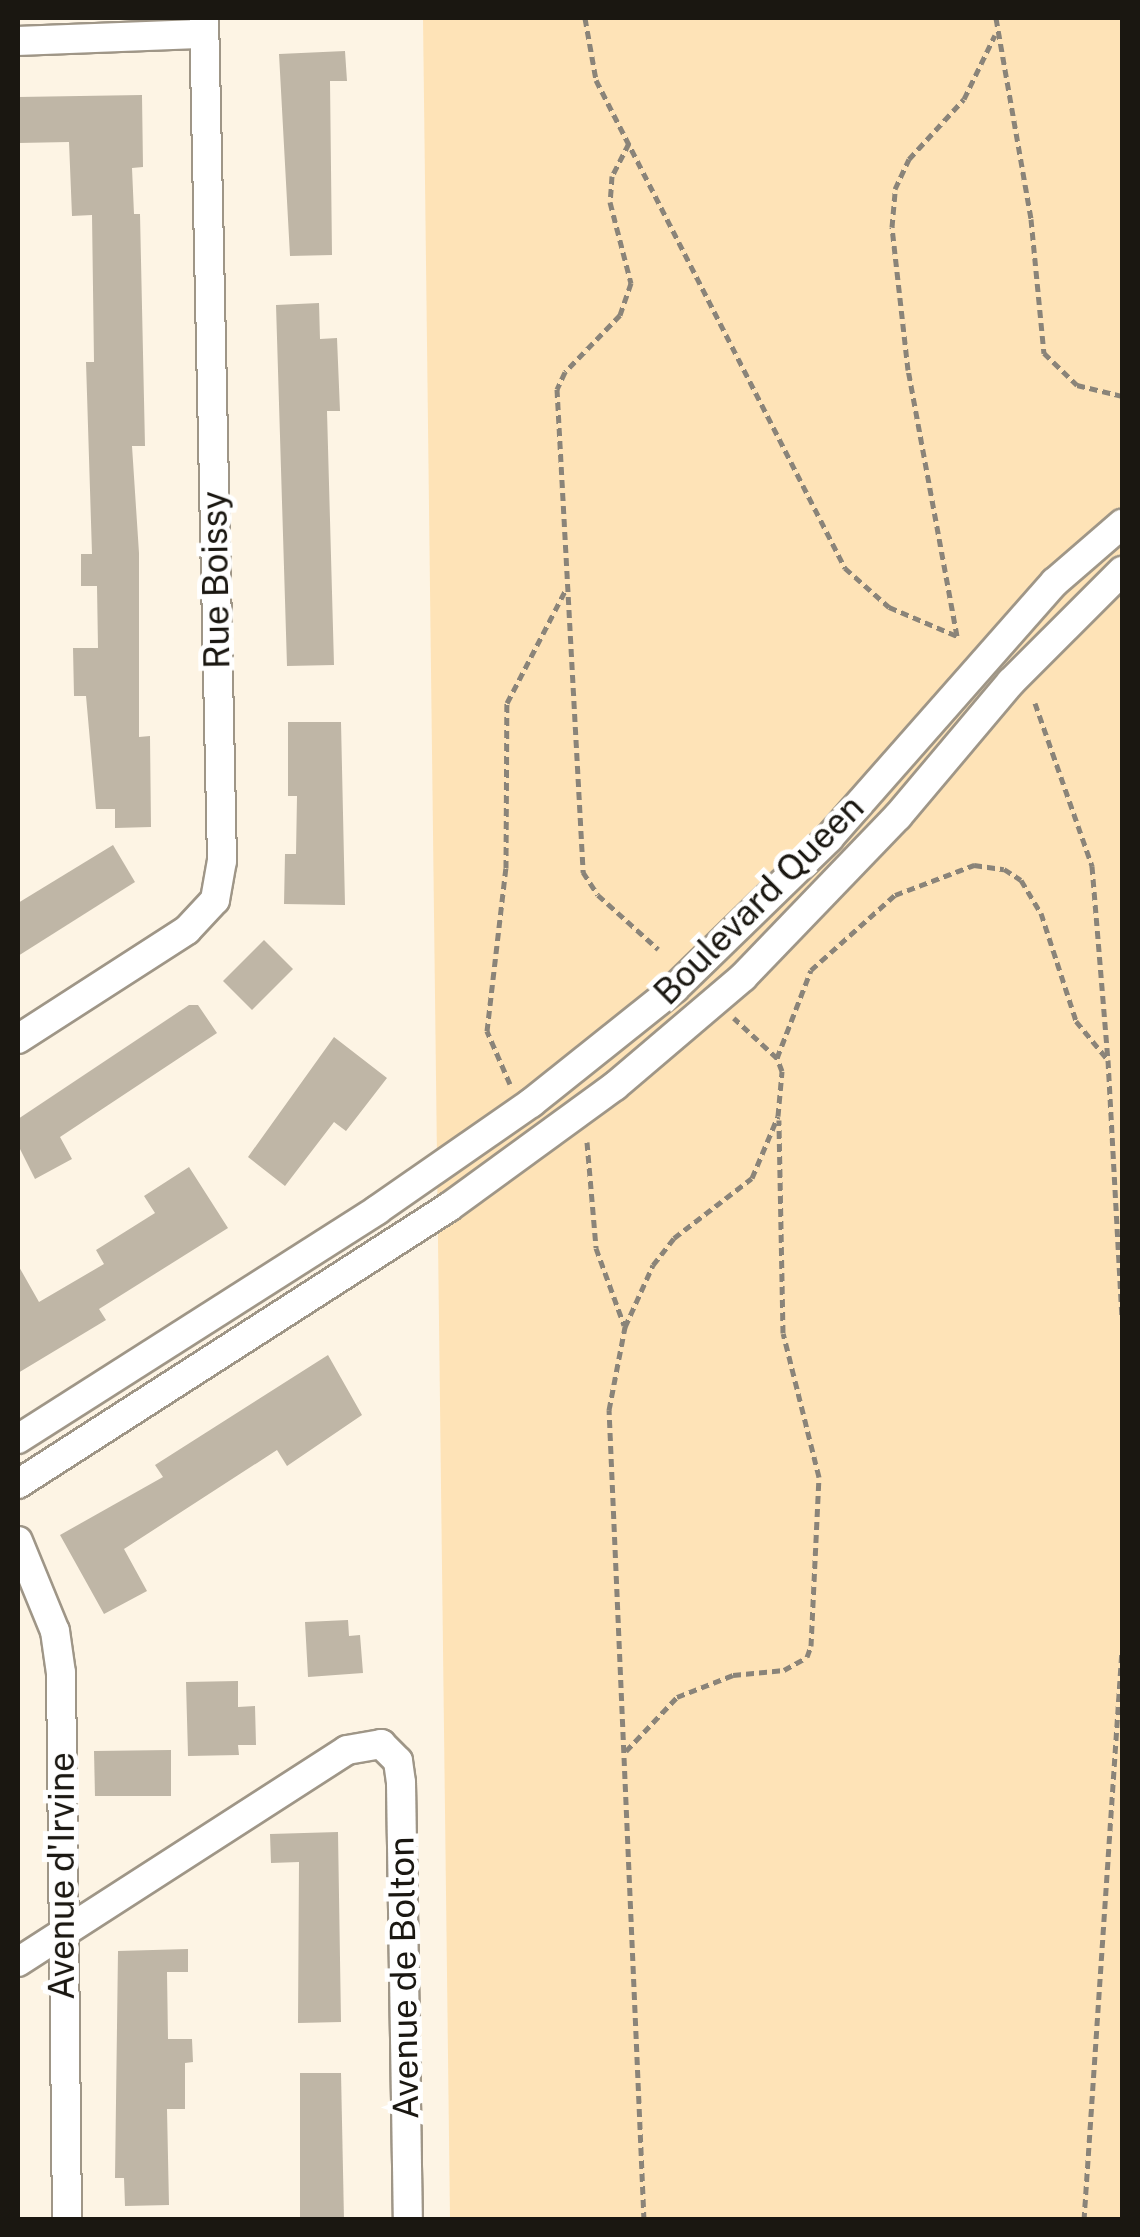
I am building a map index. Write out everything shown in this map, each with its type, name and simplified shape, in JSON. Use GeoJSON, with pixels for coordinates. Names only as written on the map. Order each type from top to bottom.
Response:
{"type":"FeatureCollection","features":[{"type":"Feature","properties":{"kind":"street"},"geometry":{"type":"LineString","coordinates":[[18,41],[204,26]]}},
{"type":"Feature","properties":{"kind":"street","name":"Rue Boissy"},"geometry":{"type":"LineString","coordinates":[[18,1039],[187,930],[214,900],[222,861],[204,26]]}},
{"type":"Feature","properties":{"kind":"street","name":"Boulevard Queen"},"geometry":{"type":"LineString","coordinates":[[18,1439],[351,1226],[531,1103],[729,939],[829,838],[982,658],[1122,524]]}},
{"type":"Feature","properties":{"kind":"street","name":"Boulevard Queen"},"geometry":{"type":"LineString","coordinates":[[18,1484],[373,1256],[615,1086],[743,977],[898,816],[1011,682],[1122,572]]}},
{"type":"Feature","properties":{"kind":"street"},"geometry":{"type":"LineString","coordinates":[[351,1226],[373,1256]]}},
{"type":"Feature","properties":{"kind":"street","name":"Avenue d'Irvine"},"geometry":{"type":"LineString","coordinates":[[18,1541],[50,1616],[61,1673],[67,2220]]}},
{"type":"Feature","properties":{"kind":"street","name":"Avenue de Bolton"},"geometry":{"type":"LineString","coordinates":[[62,1933],[347,1750],[381,1744],[398,1760],[401,1783],[408,2220]]}},
{"type":"Feature","properties":{"kind":"street"},"geometry":{"type":"LineString","coordinates":[[18,1962],[62,1933]]}},
{"type":"Feature","properties":{"kind":"path"},"geometry":{"type":"LineString","coordinates":[[585,18],[596,80],[845,568],[889,608],[957,636],[908,370],[892,227],[896,189],[909,160],[964,98],[995,35]]}},
{"type":"Feature","properties":{"kind":"path"},"geometry":{"type":"LineString","coordinates":[[996,18],[995,35],[1031,220],[1044,353],[1077,385],[1122,396]]}},
{"type":"Feature","properties":{"kind":"path"},"geometry":{"type":"LineString","coordinates":[[629,143],[612,176],[610,202],[631,282],[620,315],[564,372],[557,389],[583,872],[598,895],[658,949]]}},
{"type":"Feature","properties":{"kind":"path"},"geometry":{"type":"LineString","coordinates":[[513,1091],[486,1031],[506,868],[507,704],[566,588]]}},
{"type":"Feature","properties":{"kind":"path"},"geometry":{"type":"LineString","coordinates":[[1034,702],[1092,866],[1108,1060],[1122,1317]]}},
{"type":"Feature","properties":{"kind":"path"},"geometry":{"type":"LineString","coordinates":[[624,1753],[677,1697],[733,1675],[784,1670],[807,1657],[810,1646],[819,1477],[783,1333],[777,1058],[810,970],[895,895],[974,865],[1004,869],[1021,880],[1041,913],[1076,1021],[1108,1060]]}},
{"type":"Feature","properties":{"kind":"path"},"geometry":{"type":"LineString","coordinates":[[733,1017],[777,1058]]}},
{"type":"Feature","properties":{"kind":"path"},"geometry":{"type":"LineString","coordinates":[[644,2220],[610,1410],[625,1327],[652,1266],[674,1238],[752,1178],[779,1107]]}},
{"type":"Feature","properties":{"kind":"path"},"geometry":{"type":"LineString","coordinates":[[587,1139],[596,1248],[625,1327]]}},
{"type":"Feature","properties":{"kind":"path"},"geometry":{"type":"LineString","coordinates":[[1084,2220],[1122,1650]]}},
{"type":"Feature","properties":{"kind":"shaded area"},"geometry":{"type":"Polygon","coordinates":[[[423,18],[1122,18],[1122,2219],[450,2219],[423,18]]]}},
{"type":"Feature","properties":{"kind":"building"},"geometry":{"type":"Polygon","coordinates":[[[345,51],[347,81],[330,81],[332,255],[290,256],[279,54],[345,51]]]}},
{"type":"Feature","properties":{"kind":"building"},"geometry":{"type":"Polygon","coordinates":[[[142,95],[143,167],[132,168],[134,214],[140,214],[145,446],[132,446],[139,553],[139,737],[150,736],[151,827],[115,828],[115,809],[96,809],[86,696],[74,696],[73,648],[98,648],[97,586],[81,586],[81,554],[92,554],[86,362],[94,362],[92,215],[72,216],[69,142],[18,143],[18,97],[142,95]]]}},
{"type":"Feature","properties":{"kind":"building"},"geometry":{"type":"Polygon","coordinates":[[[319,303],[320,339],[337,338],[340,411],[327,411],[334,665],[287,666],[276,305],[319,303]]]}},
{"type":"Feature","properties":{"kind":"building"},"geometry":{"type":"Polygon","coordinates":[[[288,722],[341,722],[345,905],[284,904],[285,854],[296,854],[297,796],[288,796],[288,722]]]}},
{"type":"Feature","properties":{"kind":"building"},"geometry":{"type":"Polygon","coordinates":[[[113,845],[135,882],[18,956],[18,903],[113,845]]]}},
{"type":"Feature","properties":{"kind":"building"},"geometry":{"type":"Polygon","coordinates":[[[264,940],[293,969],[252,1010],[223,981],[264,940]]]}},
{"type":"Feature","properties":{"kind":"building"},"geometry":{"type":"Polygon","coordinates":[[[189,1005],[198,1005],[217,1033],[60,1137],[72,1159],[35,1179],[18,1145],[18,1119],[189,1005]]]}},
{"type":"Feature","properties":{"kind":"building"},"geometry":{"type":"Polygon","coordinates":[[[334,1037],[387,1078],[346,1131],[334,1122],[285,1186],[248,1157],[334,1037]]]}},
{"type":"Feature","properties":{"kind":"building"},"geometry":{"type":"Polygon","coordinates":[[[189,1167],[228,1228],[99,1309],[106,1320],[18,1373],[18,1265],[39,1302],[104,1264],[96,1250],[155,1213],[144,1196],[189,1167]]]}},
{"type":"Feature","properties":{"kind":"building"},"geometry":{"type":"Polygon","coordinates":[[[328,1355],[362,1415],[287,1466],[277,1450],[124,1549],[147,1591],[104,1614],[60,1535],[163,1477],[155,1465],[328,1355]]]}},
{"type":"Feature","properties":{"kind":"building"},"geometry":{"type":"Polygon","coordinates":[[[348,1620],[349,1636],[360,1635],[363,1673],[308,1677],[305,1622],[348,1620]]]}},
{"type":"Feature","properties":{"kind":"building"},"geometry":{"type":"Polygon","coordinates":[[[238,1681],[238,1707],[255,1706],[256,1745],[238,1745],[239,1755],[188,1756],[186,1682],[238,1681]]]}},
{"type":"Feature","properties":{"kind":"building"},"geometry":{"type":"Polygon","coordinates":[[[171,1750],[171,1796],[95,1796],[94,1751],[171,1750]]]}},
{"type":"Feature","properties":{"kind":"building"},"geometry":{"type":"Polygon","coordinates":[[[338,1832],[341,2022],[298,2023],[299,1862],[271,1863],[270,1834],[338,1832]]]}},
{"type":"Feature","properties":{"kind":"building"},"geometry":{"type":"Polygon","coordinates":[[[188,1949],[188,1972],[167,1972],[168,2039],[192,2039],[193,2062],[185,2063],[185,2109],[167,2109],[169,2205],[125,2206],[124,2178],[115,2178],[118,1951],[188,1949]]]}},
{"type":"Feature","properties":{"kind":"building"},"geometry":{"type":"Polygon","coordinates":[[[300,2073],[341,2073],[344,2220],[300,2220],[300,2073]]]}}]}
